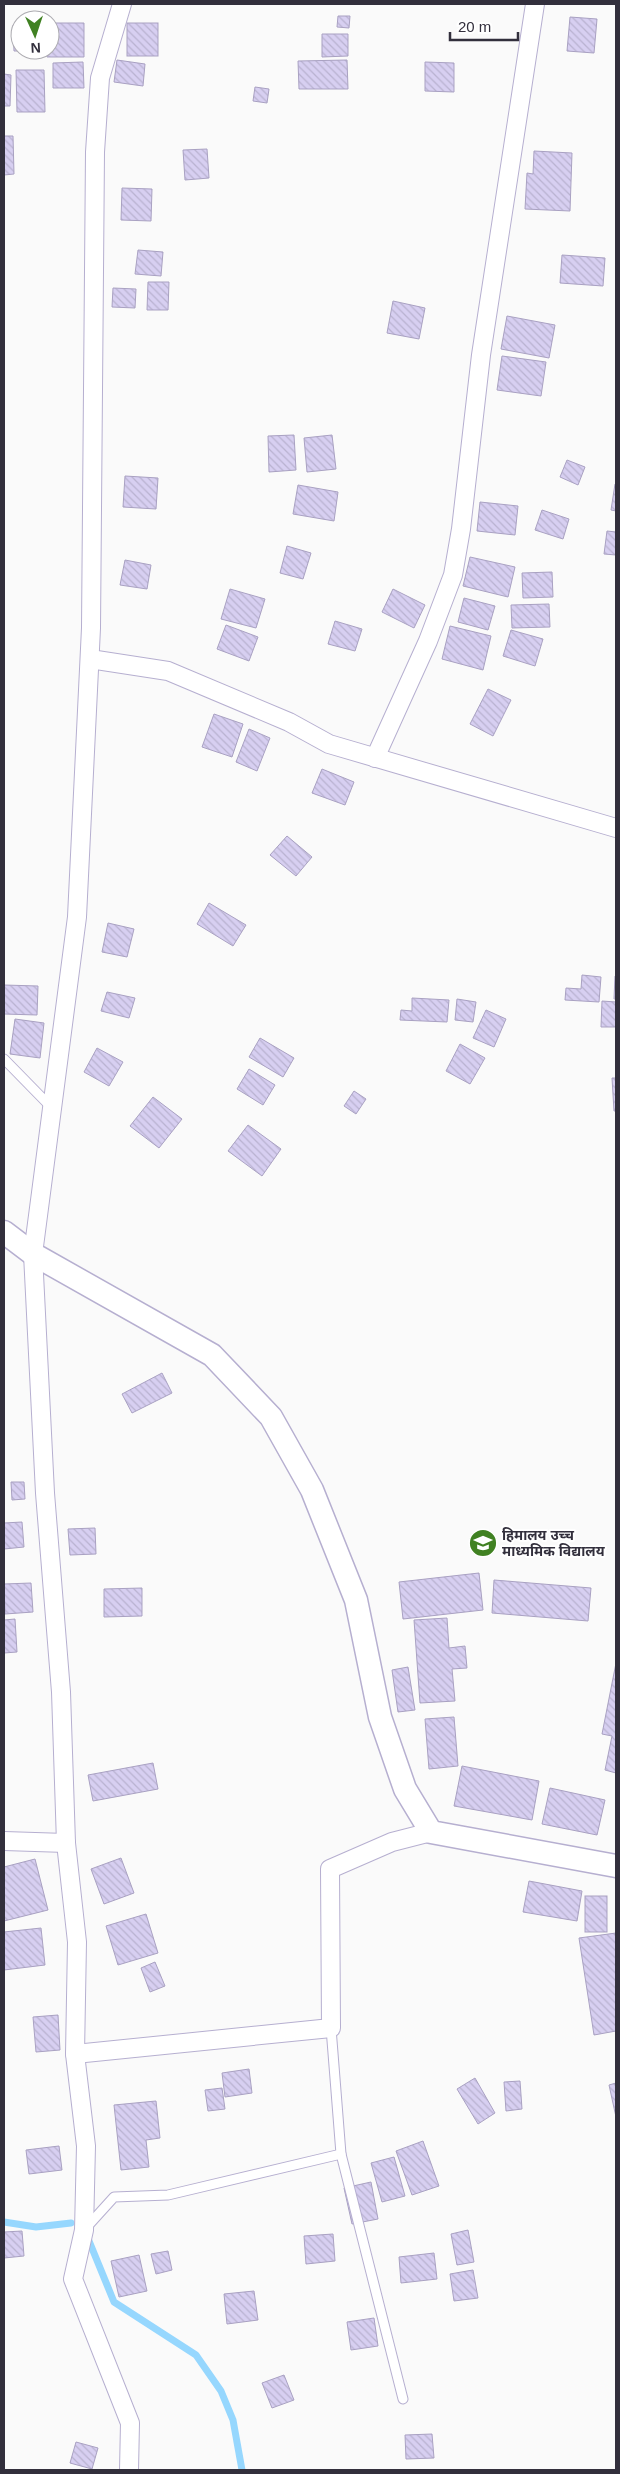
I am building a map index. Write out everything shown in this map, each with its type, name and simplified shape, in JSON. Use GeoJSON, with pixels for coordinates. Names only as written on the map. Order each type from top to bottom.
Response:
{"type":"FeatureCollection","features":[{"type":"Feature","properties":{"kind":"street"},"geometry":{"type":"LineString","coordinates":[[122,4],[100,78],[95,152],[90,659],[77,917],[33,1254],[45,1494],[61,1692],[66,1843],[77,1942],[76,2054],[86,2146],[84,2230],[73,2278],[130,2423],[129,2470]]}},
{"type":"Feature","properties":{"kind":"street"},"geometry":{"type":"LineString","coordinates":[[375,758],[428,641],[453,575],[461,529],[481,355],[535,4]]}},
{"type":"Feature","properties":{"kind":"street"},"geometry":{"type":"LineString","coordinates":[[90,659],[168,671],[289,722],[329,744],[616,828]]}},
{"type":"Feature","properties":{"kind":"street"},"geometry":{"type":"LineString","coordinates":[[4,1232],[33,1254],[212,1355],[271,1417],[312,1490],[356,1600],[380,1718],[406,1790],[431,1832]]}},
{"type":"Feature","properties":{"kind":"street"},"geometry":{"type":"LineString","coordinates":[[76,2054],[331,2028],[330,1869],[392,1842],[431,1832],[616,1866]]}},
{"type":"Feature","properties":{"kind":"street"},"geometry":{"type":"LineString","coordinates":[[4,1841],[66,1843]]}},
{"type":"Feature","properties":{"kind":"lane"},"geometry":{"type":"LineString","coordinates":[[4,1059],[53,1109]]}},
{"type":"Feature","properties":{"kind":"lane"},"geometry":{"type":"LineString","coordinates":[[331,2028],[341,2154],[403,2399]]}},
{"type":"Feature","properties":{"kind":"lane"},"geometry":{"type":"LineString","coordinates":[[84,2230],[114,2197],[168,2195],[341,2154]]}},
{"type":"Feature","properties":{"kind":"building"},"geometry":{"type":"Polygon","coordinates":[[[338,16],[350,16],[349,28],[337,27],[338,16]]]}},
{"type":"Feature","properties":{"kind":"building"},"geometry":{"type":"Polygon","coordinates":[[[570,17],[597,19],[594,53],[567,51],[570,17]]]}},
{"type":"Feature","properties":{"kind":"building"},"geometry":{"type":"Polygon","coordinates":[[[60,23],[84,23],[84,57],[60,57],[60,23]]]}},
{"type":"Feature","properties":{"kind":"building"},"geometry":{"type":"Polygon","coordinates":[[[127,23],[158,23],[158,56],[127,56],[127,23]]]}},
{"type":"Feature","properties":{"kind":"building"},"geometry":{"type":"Polygon","coordinates":[[[322,34],[348,34],[348,56],[322,57],[322,34]]]}},
{"type":"Feature","properties":{"kind":"building"},"geometry":{"type":"Polygon","coordinates":[[[117,60],[145,64],[143,86],[114,82],[117,60]]]}},
{"type":"Feature","properties":{"kind":"building"},"geometry":{"type":"Polygon","coordinates":[[[347,60],[348,89],[299,89],[298,61],[347,60]]]}},
{"type":"Feature","properties":{"kind":"building"},"geometry":{"type":"Polygon","coordinates":[[[83,62],[84,88],[53,88],[53,63],[83,62]]]}},
{"type":"Feature","properties":{"kind":"building"},"geometry":{"type":"Polygon","coordinates":[[[425,62],[454,63],[454,92],[425,91],[425,62]]]}},
{"type":"Feature","properties":{"kind":"building"},"geometry":{"type":"Polygon","coordinates":[[[16,70],[44,70],[45,112],[17,112],[16,70]]]}},
{"type":"Feature","properties":{"kind":"building"},"geometry":{"type":"Polygon","coordinates":[[[4,74],[11,75],[10,106],[4,106],[4,74]]]}},
{"type":"Feature","properties":{"kind":"building"},"geometry":{"type":"Polygon","coordinates":[[[255,87],[269,89],[267,103],[253,101],[255,87]]]}},
{"type":"Feature","properties":{"kind":"building"},"geometry":{"type":"Polygon","coordinates":[[[4,136],[13,136],[14,174],[4,175],[4,136]]]}},
{"type":"Feature","properties":{"kind":"building"},"geometry":{"type":"Polygon","coordinates":[[[207,149],[209,178],[185,180],[183,150],[207,149]]]}},
{"type":"Feature","properties":{"kind":"building"},"geometry":{"type":"Polygon","coordinates":[[[534,151],[572,153],[570,211],[525,209],[527,173],[533,174],[534,151]]]}},
{"type":"Feature","properties":{"kind":"building"},"geometry":{"type":"Polygon","coordinates":[[[122,188],[152,189],[151,221],[121,220],[122,188]]]}},
{"type":"Feature","properties":{"kind":"building"},"geometry":{"type":"Polygon","coordinates":[[[138,250],[163,252],[161,276],[135,274],[138,250]]]}},
{"type":"Feature","properties":{"kind":"building"},"geometry":{"type":"Polygon","coordinates":[[[562,255],[605,258],[603,286],[560,283],[562,255]]]}},
{"type":"Feature","properties":{"kind":"building"},"geometry":{"type":"Polygon","coordinates":[[[148,282],[169,282],[168,310],[147,310],[148,282]]]}},
{"type":"Feature","properties":{"kind":"building"},"geometry":{"type":"Polygon","coordinates":[[[113,288],[136,289],[135,308],[112,307],[113,288]]]}},
{"type":"Feature","properties":{"kind":"building"},"geometry":{"type":"Polygon","coordinates":[[[393,301],[425,308],[419,339],[387,333],[393,301]]]}},
{"type":"Feature","properties":{"kind":"building"},"geometry":{"type":"Polygon","coordinates":[[[507,316],[555,325],[549,358],[501,349],[507,316]]]}},
{"type":"Feature","properties":{"kind":"building"},"geometry":{"type":"Polygon","coordinates":[[[502,356],[546,362],[541,396],[497,390],[502,356]]]}},
{"type":"Feature","properties":{"kind":"building"},"geometry":{"type":"Polygon","coordinates":[[[294,435],[296,470],[269,472],[268,436],[294,435]]]}},
{"type":"Feature","properties":{"kind":"building"},"geometry":{"type":"Polygon","coordinates":[[[332,435],[336,469],[307,472],[304,438],[332,435]]]}},
{"type":"Feature","properties":{"kind":"building"},"geometry":{"type":"Polygon","coordinates":[[[567,460],[585,467],[578,485],[560,477],[567,460]]]}},
{"type":"Feature","properties":{"kind":"building"},"geometry":{"type":"Polygon","coordinates":[[[125,476],[158,478],[156,509],[123,507],[125,476]]]}},
{"type":"Feature","properties":{"kind":"building"},"geometry":{"type":"Polygon","coordinates":[[[616,484],[616,511],[611,510],[616,484]]]}},
{"type":"Feature","properties":{"kind":"building"},"geometry":{"type":"Polygon","coordinates":[[[298,485],[338,492],[334,521],[293,514],[298,485]]]}},
{"type":"Feature","properties":{"kind":"building"},"geometry":{"type":"Polygon","coordinates":[[[480,502],[518,506],[515,535],[477,531],[480,502]]]}},
{"type":"Feature","properties":{"kind":"building"},"geometry":{"type":"Polygon","coordinates":[[[542,510],[569,519],[563,539],[535,530],[542,510]]]}},
{"type":"Feature","properties":{"kind":"building"},"geometry":{"type":"Polygon","coordinates":[[[607,531],[616,532],[616,555],[604,554],[607,531]]]}},
{"type":"Feature","properties":{"kind":"building"},"geometry":{"type":"Polygon","coordinates":[[[287,546],[311,553],[303,579],[280,573],[287,546]]]}},
{"type":"Feature","properties":{"kind":"building"},"geometry":{"type":"Polygon","coordinates":[[[470,557],[515,567],[508,597],[463,586],[470,557]]]}},
{"type":"Feature","properties":{"kind":"building"},"geometry":{"type":"Polygon","coordinates":[[[125,560],[151,565],[147,589],[120,585],[125,560]]]}},
{"type":"Feature","properties":{"kind":"building"},"geometry":{"type":"Polygon","coordinates":[[[552,572],[553,597],[523,598],[522,573],[552,572]]]}},
{"type":"Feature","properties":{"kind":"building"},"geometry":{"type":"Polygon","coordinates":[[[230,589],[265,599],[256,628],[221,619],[230,589]]]}},
{"type":"Feature","properties":{"kind":"building"},"geometry":{"type":"Polygon","coordinates":[[[393,589],[425,605],[414,628],[382,612],[393,589]]]}},
{"type":"Feature","properties":{"kind":"building"},"geometry":{"type":"Polygon","coordinates":[[[464,598],[495,606],[488,630],[458,622],[464,598]]]}},
{"type":"Feature","properties":{"kind":"building"},"geometry":{"type":"Polygon","coordinates":[[[549,604],[550,627],[512,628],[511,605],[549,604]]]}},
{"type":"Feature","properties":{"kind":"building"},"geometry":{"type":"Polygon","coordinates":[[[335,621],[362,629],[355,651],[328,644],[335,621]]]}},
{"type":"Feature","properties":{"kind":"building"},"geometry":{"type":"Polygon","coordinates":[[[226,625],[258,637],[249,661],[217,649],[226,625]]]}},
{"type":"Feature","properties":{"kind":"building"},"geometry":{"type":"Polygon","coordinates":[[[450,626],[491,636],[483,670],[442,659],[450,626]]]}},
{"type":"Feature","properties":{"kind":"building"},"geometry":{"type":"Polygon","coordinates":[[[511,630],[543,639],[535,666],[503,656],[511,630]]]}},
{"type":"Feature","properties":{"kind":"building"},"geometry":{"type":"Polygon","coordinates":[[[488,689],[511,700],[493,736],[470,724],[488,689]]]}},
{"type":"Feature","properties":{"kind":"building"},"geometry":{"type":"Polygon","coordinates":[[[214,714],[243,724],[232,757],[202,747],[214,714]]]}},
{"type":"Feature","properties":{"kind":"building"},"geometry":{"type":"Polygon","coordinates":[[[249,729],[270,738],[257,771],[236,762],[249,729]]]}},
{"type":"Feature","properties":{"kind":"building"},"geometry":{"type":"Polygon","coordinates":[[[322,769],[354,782],[345,805],[312,793],[322,769]]]}},
{"type":"Feature","properties":{"kind":"building"},"geometry":{"type":"Polygon","coordinates":[[[287,836],[312,857],[296,876],[270,855],[287,836]]]}},
{"type":"Feature","properties":{"kind":"building"},"geometry":{"type":"Polygon","coordinates":[[[209,903],[246,925],[233,946],[197,924],[209,903]]]}},
{"type":"Feature","properties":{"kind":"building"},"geometry":{"type":"Polygon","coordinates":[[[108,923],[134,929],[127,957],[102,952],[108,923]]]}},
{"type":"Feature","properties":{"kind":"building"},"geometry":{"type":"Polygon","coordinates":[[[582,975],[601,977],[599,1002],[565,1000],[566,988],[581,989],[582,975]]]}},
{"type":"Feature","properties":{"kind":"building"},"geometry":{"type":"Polygon","coordinates":[[[615,976],[616,999],[614,999],[615,976]]]}},
{"type":"Feature","properties":{"kind":"building"},"geometry":{"type":"Polygon","coordinates":[[[4,985],[38,986],[37,1015],[4,1014],[4,985]]]}},
{"type":"Feature","properties":{"kind":"building"},"geometry":{"type":"Polygon","coordinates":[[[107,992],[135,998],[129,1018],[101,1011],[107,992]]]}},
{"type":"Feature","properties":{"kind":"building"},"geometry":{"type":"Polygon","coordinates":[[[412,998],[449,1000],[447,1022],[400,1020],[401,1010],[412,1011],[412,998]]]}},
{"type":"Feature","properties":{"kind":"building"},"geometry":{"type":"Polygon","coordinates":[[[457,999],[476,1002],[473,1022],[455,1020],[457,999]]]}},
{"type":"Feature","properties":{"kind":"building"},"geometry":{"type":"Polygon","coordinates":[[[602,1001],[616,1002],[616,1027],[601,1027],[602,1001]]]}},
{"type":"Feature","properties":{"kind":"building"},"geometry":{"type":"Polygon","coordinates":[[[486,1010],[506,1019],[494,1047],[473,1038],[486,1010]]]}},
{"type":"Feature","properties":{"kind":"building"},"geometry":{"type":"Polygon","coordinates":[[[15,1019],[44,1023],[40,1058],[10,1054],[15,1019]]]}},
{"type":"Feature","properties":{"kind":"building"},"geometry":{"type":"Polygon","coordinates":[[[260,1038],[294,1058],[283,1077],[249,1057],[260,1038]]]}},
{"type":"Feature","properties":{"kind":"building"},"geometry":{"type":"Polygon","coordinates":[[[460,1044],[485,1058],[470,1084],[446,1071],[460,1044]]]}},
{"type":"Feature","properties":{"kind":"building"},"geometry":{"type":"Polygon","coordinates":[[[97,1048],[123,1062],[109,1086],[84,1072],[97,1048]]]}},
{"type":"Feature","properties":{"kind":"building"},"geometry":{"type":"Polygon","coordinates":[[[249,1069],[275,1085],[263,1105],[237,1089],[249,1069]]]}},
{"type":"Feature","properties":{"kind":"building"},"geometry":{"type":"Polygon","coordinates":[[[612,1078],[616,1078],[616,1111],[614,1111],[612,1078]]]}},
{"type":"Feature","properties":{"kind":"building"},"geometry":{"type":"Polygon","coordinates":[[[354,1091],[366,1099],[356,1114],[344,1106],[354,1091]]]}},
{"type":"Feature","properties":{"kind":"building"},"geometry":{"type":"Polygon","coordinates":[[[153,1097],[182,1119],[159,1148],[130,1126],[153,1097]]]}},
{"type":"Feature","properties":{"kind":"building"},"geometry":{"type":"Polygon","coordinates":[[[248,1125],[281,1149],[262,1176],[228,1151],[248,1125]]]}},
{"type":"Feature","properties":{"kind":"building"},"geometry":{"type":"Polygon","coordinates":[[[162,1373],[172,1393],[132,1413],[122,1394],[162,1373]]]}},
{"type":"Feature","properties":{"kind":"building"},"geometry":{"type":"Polygon","coordinates":[[[11,1482],[24,1482],[25,1499],[12,1500],[11,1482]]]}},
{"type":"Feature","properties":{"kind":"building"},"geometry":{"type":"Polygon","coordinates":[[[22,1522],[24,1547],[4,1549],[4,1523],[22,1522]]]}},
{"type":"Feature","properties":{"kind":"building"},"geometry":{"type":"Polygon","coordinates":[[[95,1528],[96,1554],[70,1555],[68,1529],[95,1528]]]}},
{"type":"Feature","properties":{"kind":"building"},"geometry":{"type":"Polygon","coordinates":[[[479,1573],[483,1610],[403,1619],[399,1582],[479,1573]]]}},
{"type":"Feature","properties":{"kind":"building"},"geometry":{"type":"Polygon","coordinates":[[[494,1580],[591,1588],[588,1621],[492,1613],[494,1580]]]}},
{"type":"Feature","properties":{"kind":"building"},"geometry":{"type":"Polygon","coordinates":[[[31,1583],[33,1612],[5,1614],[4,1584],[31,1583]]]}},
{"type":"Feature","properties":{"kind":"building"},"geometry":{"type":"Polygon","coordinates":[[[142,1588],[142,1616],[104,1617],[104,1589],[142,1588]]]}},
{"type":"Feature","properties":{"kind":"building"},"geometry":{"type":"Polygon","coordinates":[[[447,1618],[449,1648],[465,1646],[467,1668],[452,1669],[455,1701],[420,1703],[414,1620],[447,1618]]]}},
{"type":"Feature","properties":{"kind":"building"},"geometry":{"type":"Polygon","coordinates":[[[15,1619],[17,1652],[4,1653],[4,1620],[15,1619]]]}},
{"type":"Feature","properties":{"kind":"building"},"geometry":{"type":"Polygon","coordinates":[[[616,1663],[616,1773],[605,1770],[612,1736],[602,1734],[616,1663]]]}},
{"type":"Feature","properties":{"kind":"building"},"geometry":{"type":"Polygon","coordinates":[[[408,1667],[415,1710],[398,1712],[392,1670],[408,1667]]]}},
{"type":"Feature","properties":{"kind":"building"},"geometry":{"type":"Polygon","coordinates":[[[454,1717],[458,1766],[429,1769],[425,1719],[454,1717]]]}},
{"type":"Feature","properties":{"kind":"building"},"geometry":{"type":"Polygon","coordinates":[[[153,1763],[158,1789],[93,1801],[88,1775],[153,1763]]]}},
{"type":"Feature","properties":{"kind":"building"},"geometry":{"type":"Polygon","coordinates":[[[462,1766],[539,1781],[532,1820],[454,1806],[462,1766]]]}},
{"type":"Feature","properties":{"kind":"building"},"geometry":{"type":"Polygon","coordinates":[[[550,1788],[605,1800],[597,1835],[542,1824],[550,1788]]]}},
{"type":"Feature","properties":{"kind":"building"},"geometry":{"type":"Polygon","coordinates":[[[121,1858],[134,1893],[104,1904],[91,1869],[121,1858]]]}},
{"type":"Feature","properties":{"kind":"building"},"geometry":{"type":"Polygon","coordinates":[[[35,1859],[48,1910],[4,1921],[4,1867],[35,1859]]]}},
{"type":"Feature","properties":{"kind":"building"},"geometry":{"type":"Polygon","coordinates":[[[529,1881],[582,1891],[577,1921],[523,1912],[529,1881]]]}},
{"type":"Feature","properties":{"kind":"building"},"geometry":{"type":"Polygon","coordinates":[[[585,1896],[607,1896],[607,1932],[585,1932],[585,1896]]]}},
{"type":"Feature","properties":{"kind":"building"},"geometry":{"type":"Polygon","coordinates":[[[146,1914],[158,1953],[118,1965],[106,1926],[146,1914]]]}},
{"type":"Feature","properties":{"kind":"building"},"geometry":{"type":"Polygon","coordinates":[[[41,1928],[45,1965],[4,1970],[4,1932],[41,1928]]]}},
{"type":"Feature","properties":{"kind":"building"},"geometry":{"type":"Polygon","coordinates":[[[616,1933],[616,2031],[594,2035],[579,1938],[616,1933]]]}},
{"type":"Feature","properties":{"kind":"building"},"geometry":{"type":"Polygon","coordinates":[[[155,1962],[165,1986],[150,1992],[141,1968],[155,1962]]]}},
{"type":"Feature","properties":{"kind":"building"},"geometry":{"type":"Polygon","coordinates":[[[58,2015],[60,2050],[36,2052],[33,2017],[58,2015]]]}},
{"type":"Feature","properties":{"kind":"building"},"geometry":{"type":"Polygon","coordinates":[[[249,2069],[252,2093],[225,2097],[222,2073],[249,2069]]]}},
{"type":"Feature","properties":{"kind":"building"},"geometry":{"type":"Polygon","coordinates":[[[475,2078],[495,2113],[478,2124],[457,2089],[475,2078]]]}},
{"type":"Feature","properties":{"kind":"building"},"geometry":{"type":"Polygon","coordinates":[[[520,2081],[522,2109],[506,2111],[504,2082],[520,2081]]]}},
{"type":"Feature","properties":{"kind":"building"},"geometry":{"type":"Polygon","coordinates":[[[616,2083],[616,2117],[609,2085],[616,2083]]]}},
{"type":"Feature","properties":{"kind":"building"},"geometry":{"type":"Polygon","coordinates":[[[222,2088],[225,2109],[208,2111],[205,2090],[222,2088]]]}},
{"type":"Feature","properties":{"kind":"building"},"geometry":{"type":"Polygon","coordinates":[[[156,2101],[160,2138],[146,2140],[149,2167],[121,2170],[114,2105],[156,2101]]]}},
{"type":"Feature","properties":{"kind":"building"},"geometry":{"type":"Polygon","coordinates":[[[423,2141],[439,2186],[412,2195],[396,2151],[423,2141]]]}},
{"type":"Feature","properties":{"kind":"building"},"geometry":{"type":"Polygon","coordinates":[[[59,2146],[62,2170],[29,2174],[26,2150],[59,2146]]]}},
{"type":"Feature","properties":{"kind":"building"},"geometry":{"type":"Polygon","coordinates":[[[394,2157],[405,2196],[382,2202],[371,2163],[394,2157]]]}},
{"type":"Feature","properties":{"kind":"building"},"geometry":{"type":"Polygon","coordinates":[[[371,2182],[378,2219],[352,2224],[344,2188],[371,2182]]]}},
{"type":"Feature","properties":{"kind":"building"},"geometry":{"type":"Polygon","coordinates":[[[468,2230],[474,2262],[457,2265],[451,2234],[468,2230]]]}},
{"type":"Feature","properties":{"kind":"building"},"geometry":{"type":"Polygon","coordinates":[[[22,2231],[24,2256],[4,2258],[4,2232],[22,2231]]]}},
{"type":"Feature","properties":{"kind":"building"},"geometry":{"type":"Polygon","coordinates":[[[333,2234],[335,2261],[306,2264],[304,2236],[333,2234]]]}},
{"type":"Feature","properties":{"kind":"building"},"geometry":{"type":"Polygon","coordinates":[[[168,2251],[172,2270],[156,2274],[151,2254],[168,2251]]]}},
{"type":"Feature","properties":{"kind":"building"},"geometry":{"type":"Polygon","coordinates":[[[434,2253],[437,2279],[401,2283],[399,2257],[434,2253]]]}},
{"type":"Feature","properties":{"kind":"building"},"geometry":{"type":"Polygon","coordinates":[[[139,2255],[147,2291],[119,2297],[111,2261],[139,2255]]]}},
{"type":"Feature","properties":{"kind":"building"},"geometry":{"type":"Polygon","coordinates":[[[473,2270],[478,2298],[454,2301],[450,2274],[473,2270]]]}},
{"type":"Feature","properties":{"kind":"building"},"geometry":{"type":"Polygon","coordinates":[[[254,2291],[258,2320],[227,2324],[224,2294],[254,2291]]]}},
{"type":"Feature","properties":{"kind":"building"},"geometry":{"type":"Polygon","coordinates":[[[374,2318],[378,2346],[351,2350],[347,2322],[374,2318]]]}},
{"type":"Feature","properties":{"kind":"building"},"geometry":{"type":"Polygon","coordinates":[[[284,2375],[294,2400],[272,2408],[262,2383],[284,2375]]]}},
{"type":"Feature","properties":{"kind":"building"},"geometry":{"type":"Polygon","coordinates":[[[432,2434],[434,2458],[406,2459],[405,2435],[432,2434]]]}},
{"type":"Feature","properties":{"kind":"building"},"geometry":{"type":"Polygon","coordinates":[[[76,2442],[98,2448],[92,2469],[70,2463],[76,2442]]]}},
{"type":"Feature","properties":{"kind":"waterway"},"geometry":{"type":"LineString","coordinates":[[4,2222],[36,2227],[71,2223]]}},
{"type":"Feature","properties":{"kind":"waterway"},"geometry":{"type":"LineString","coordinates":[[87,2236],[114,2302],[196,2355],[221,2391],[233,2420],[242,2470]]}},
{"type":"Feature","properties":{"kind":"place","name":"हिमालय उच्च माध्यमिक विद्यालय"},"geometry":{"type":"Point","coordinates":[483,1543]}}]}
